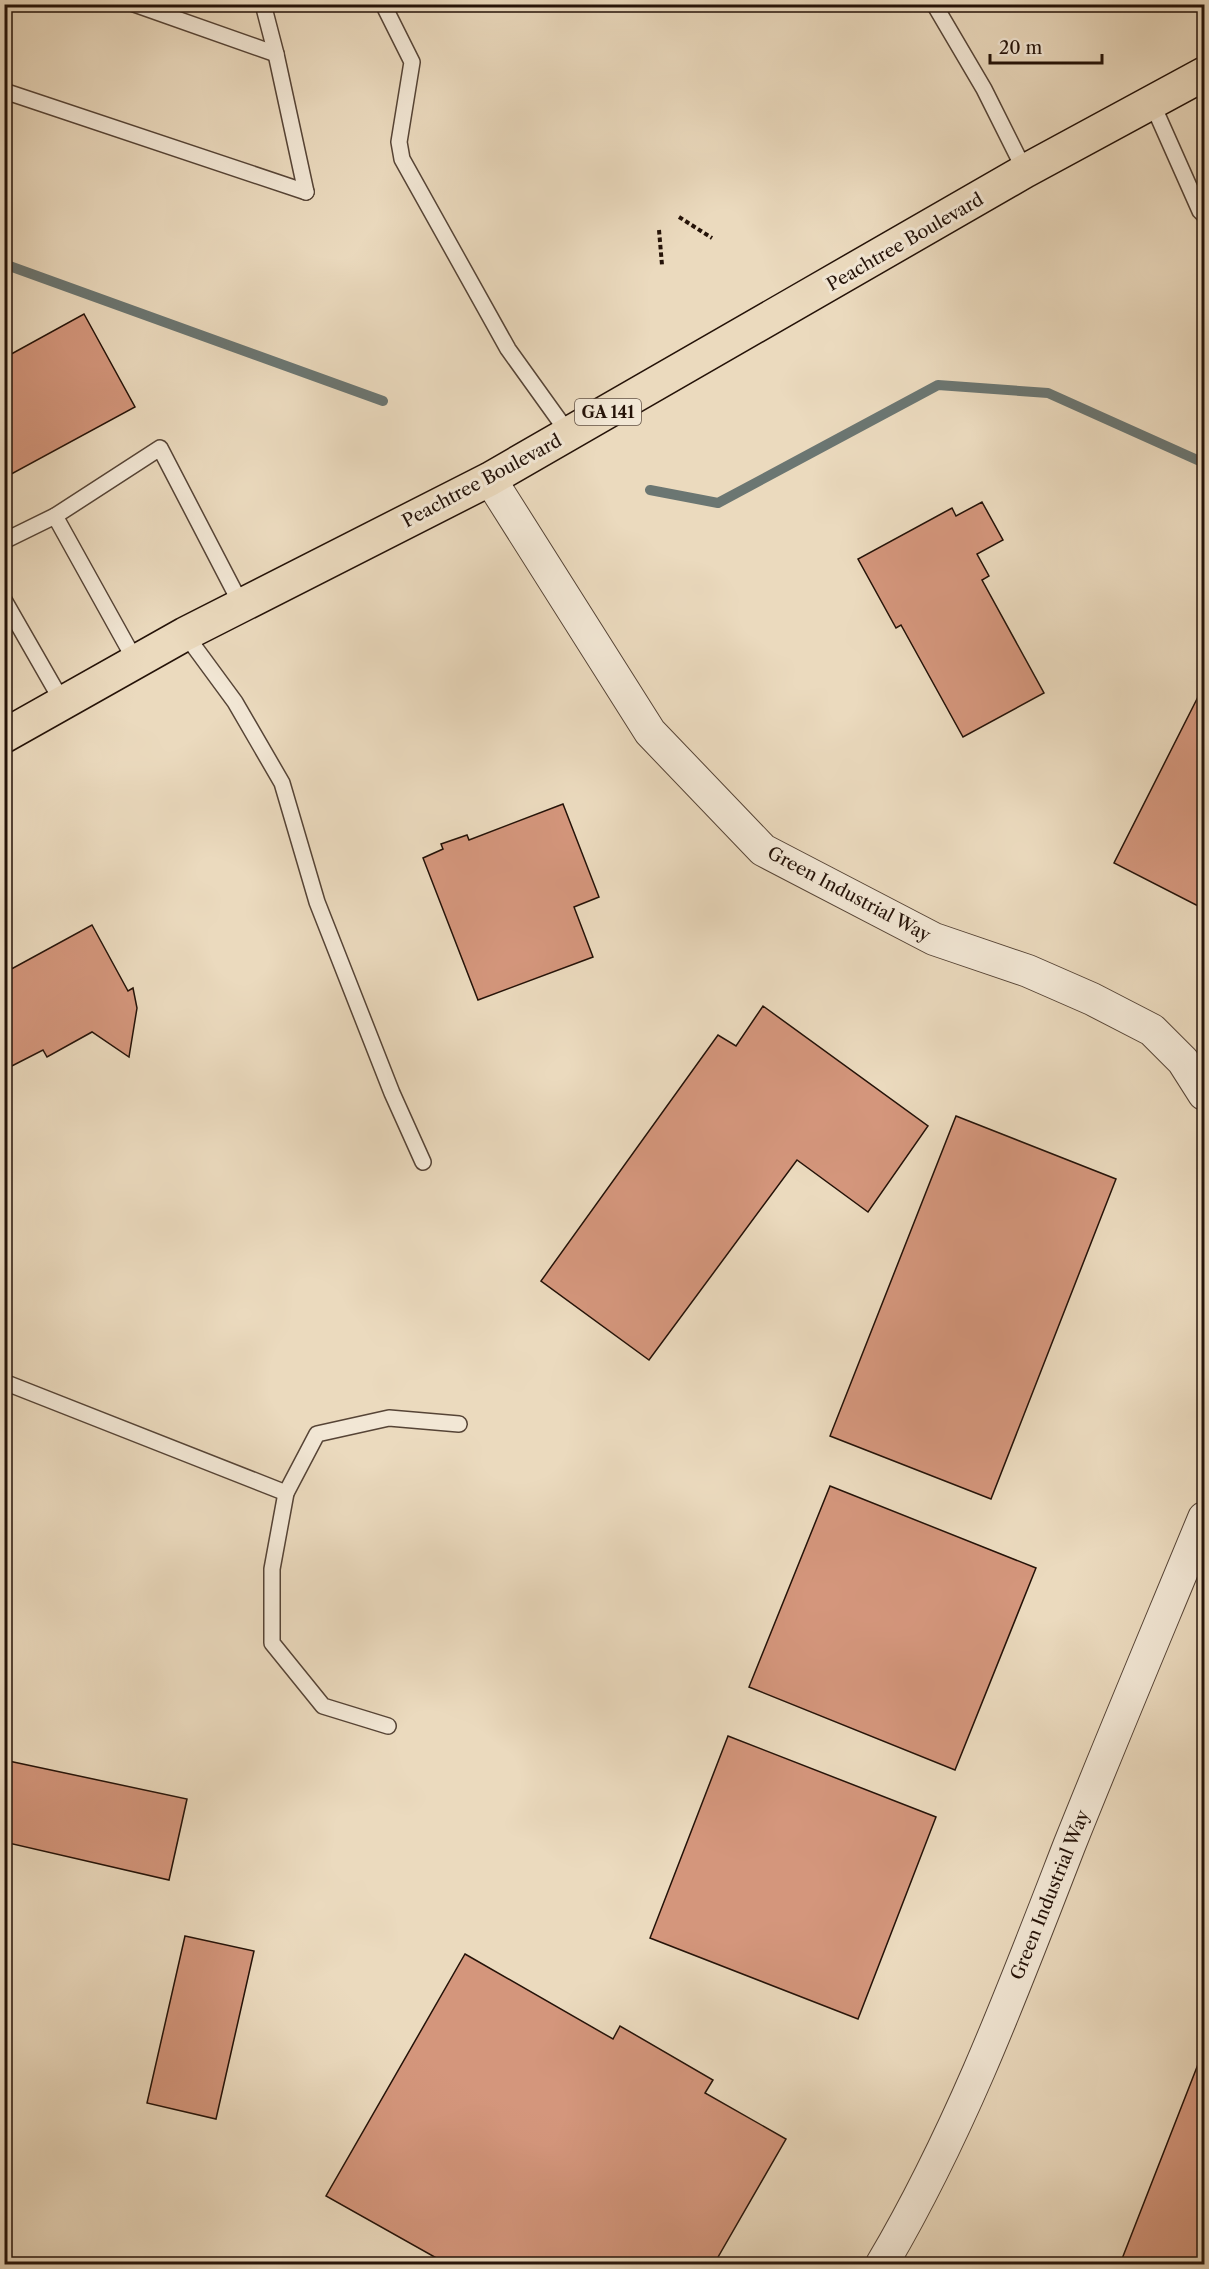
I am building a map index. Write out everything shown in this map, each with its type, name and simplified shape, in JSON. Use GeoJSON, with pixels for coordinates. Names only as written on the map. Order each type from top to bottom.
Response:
{"type":"FeatureCollection","features":[{"type":"Feature","properties":{"kind":"highway","name":"Peachtree Boulevard"},"geometry":{"type":"LineString","coordinates":[[4,736],[185,634],[490,479],[1025,171],[1204,74]]}},
{"type":"Feature","properties":{"kind":"street","name":"Green Industrial Way"},"geometry":{"type":"LineString","coordinates":[[490,479],[650,732],[763,850],[934,939],[1028,971],[1092,999],[1152,1030],[1183,1061],[1204,1094]]}},
{"type":"Feature","properties":{"kind":"street","name":"Green Industrial Way"},"geometry":{"type":"LineString","coordinates":[[882,2265],[913,2212],[978,2075],[1204,1518]]}},
{"type":"Feature","properties":{"kind":"lane"},"geometry":{"type":"LineString","coordinates":[[134,4],[276,54]]}},
{"type":"Feature","properties":{"kind":"lane"},"geometry":{"type":"LineString","coordinates":[[4,91],[306,192],[263,4]]}},
{"type":"Feature","properties":{"kind":"lane"},"geometry":{"type":"LineString","coordinates":[[383,4],[412,62],[399,142],[402,159],[508,349],[569,434]]}},
{"type":"Feature","properties":{"kind":"lane"},"geometry":{"type":"LineString","coordinates":[[934,4],[984,89],[1025,171]]}},
{"type":"Feature","properties":{"kind":"lane"},"geometry":{"type":"LineString","coordinates":[[1152,104],[1204,216]]}},
{"type":"Feature","properties":{"kind":"lane"},"geometry":{"type":"LineString","coordinates":[[4,541],[55,516],[160,448],[242,606]]}},
{"type":"Feature","properties":{"kind":"lane"},"geometry":{"type":"LineString","coordinates":[[55,516],[136,662]]}},
{"type":"Feature","properties":{"kind":"lane"},"geometry":{"type":"LineString","coordinates":[[4,600],[63,703]]}},
{"type":"Feature","properties":{"kind":"lane"},"geometry":{"type":"LineString","coordinates":[[185,634],[235,702],[282,783],[317,902],[392,1093],[423,1162]]}},
{"type":"Feature","properties":{"kind":"lane"},"geometry":{"type":"LineString","coordinates":[[4,1382],[286,1493]]}},
{"type":"Feature","properties":{"kind":"lane"},"geometry":{"type":"LineString","coordinates":[[388,1726],[323,1706],[272,1643],[272,1569],[286,1493],[316,1434],[389,1418],[459,1424]]}},
{"type":"Feature","properties":{"kind":"path"},"geometry":{"type":"LineString","coordinates":[[679,217],[712,238]]}},
{"type":"Feature","properties":{"kind":"path"},"geometry":{"type":"LineString","coordinates":[[659,230],[662,265]]}},
{"type":"Feature","properties":{"kind":"building"},"geometry":{"type":"Polygon","coordinates":[[[84,314],[135,407],[4,478],[4,358],[84,314]]]}},
{"type":"Feature","properties":{"kind":"building"},"geometry":{"type":"Polygon","coordinates":[[[982,502],[1003,540],[977,554],[989,576],[982,580],[1044,693],[963,737],[901,625],[896,628],[858,559],[952,508],[956,516],[982,502]]]}},
{"type":"Feature","properties":{"kind":"building"},"geometry":{"type":"Polygon","coordinates":[[[1204,685],[1204,909],[1114,863],[1204,685]]]}},
{"type":"Feature","properties":{"kind":"building"},"geometry":{"type":"Polygon","coordinates":[[[563,804],[599,897],[574,907],[593,957],[478,1000],[423,858],[443,849],[441,844],[467,835],[469,840],[563,804]]]}},
{"type":"Feature","properties":{"kind":"building"},"geometry":{"type":"Polygon","coordinates":[[[92,925],[128,991],[133,988],[137,1008],[129,1057],[92,1032],[47,1057],[43,1050],[4,1070],[4,973],[92,925]]]}},
{"type":"Feature","properties":{"kind":"building"},"geometry":{"type":"Polygon","coordinates":[[[763,1006],[928,1126],[868,1212],[797,1160],[649,1360],[541,1281],[718,1035],[736,1046],[763,1006]]]}},
{"type":"Feature","properties":{"kind":"building"},"geometry":{"type":"Polygon","coordinates":[[[956,1116],[1116,1179],[991,1499],[830,1436],[956,1116]]]}},
{"type":"Feature","properties":{"kind":"building"},"geometry":{"type":"Polygon","coordinates":[[[830,1486],[1036,1568],[955,1770],[749,1687],[830,1486]]]}},
{"type":"Feature","properties":{"kind":"building"},"geometry":{"type":"Polygon","coordinates":[[[728,1736],[936,1817],[858,2019],[650,1938],[728,1736]]]}},
{"type":"Feature","properties":{"kind":"building"},"geometry":{"type":"Polygon","coordinates":[[[4,1760],[187,1799],[169,1880],[4,1842],[4,1760]]]}},
{"type":"Feature","properties":{"kind":"building"},"geometry":{"type":"Polygon","coordinates":[[[185,1936],[254,1951],[216,2119],[147,2103],[185,1936]]]}},
{"type":"Feature","properties":{"kind":"building"},"geometry":{"type":"Polygon","coordinates":[[[465,1954],[613,2039],[620,2026],[713,2080],[705,2093],[786,2139],[714,2264],[447,2264],[326,2196],[465,1954]]]}},
{"type":"Feature","properties":{"kind":"building"},"geometry":{"type":"Polygon","coordinates":[[[1204,2049],[1204,2264],[1120,2264],[1204,2049]]]}},
{"type":"Feature","properties":{"kind":"waterway"},"geometry":{"type":"LineString","coordinates":[[4,264],[383,401]]}},
{"type":"Feature","properties":{"kind":"waterway"},"geometry":{"type":"LineString","coordinates":[[650,490],[718,503],[938,385],[1048,393],[1204,463]]}}]}
